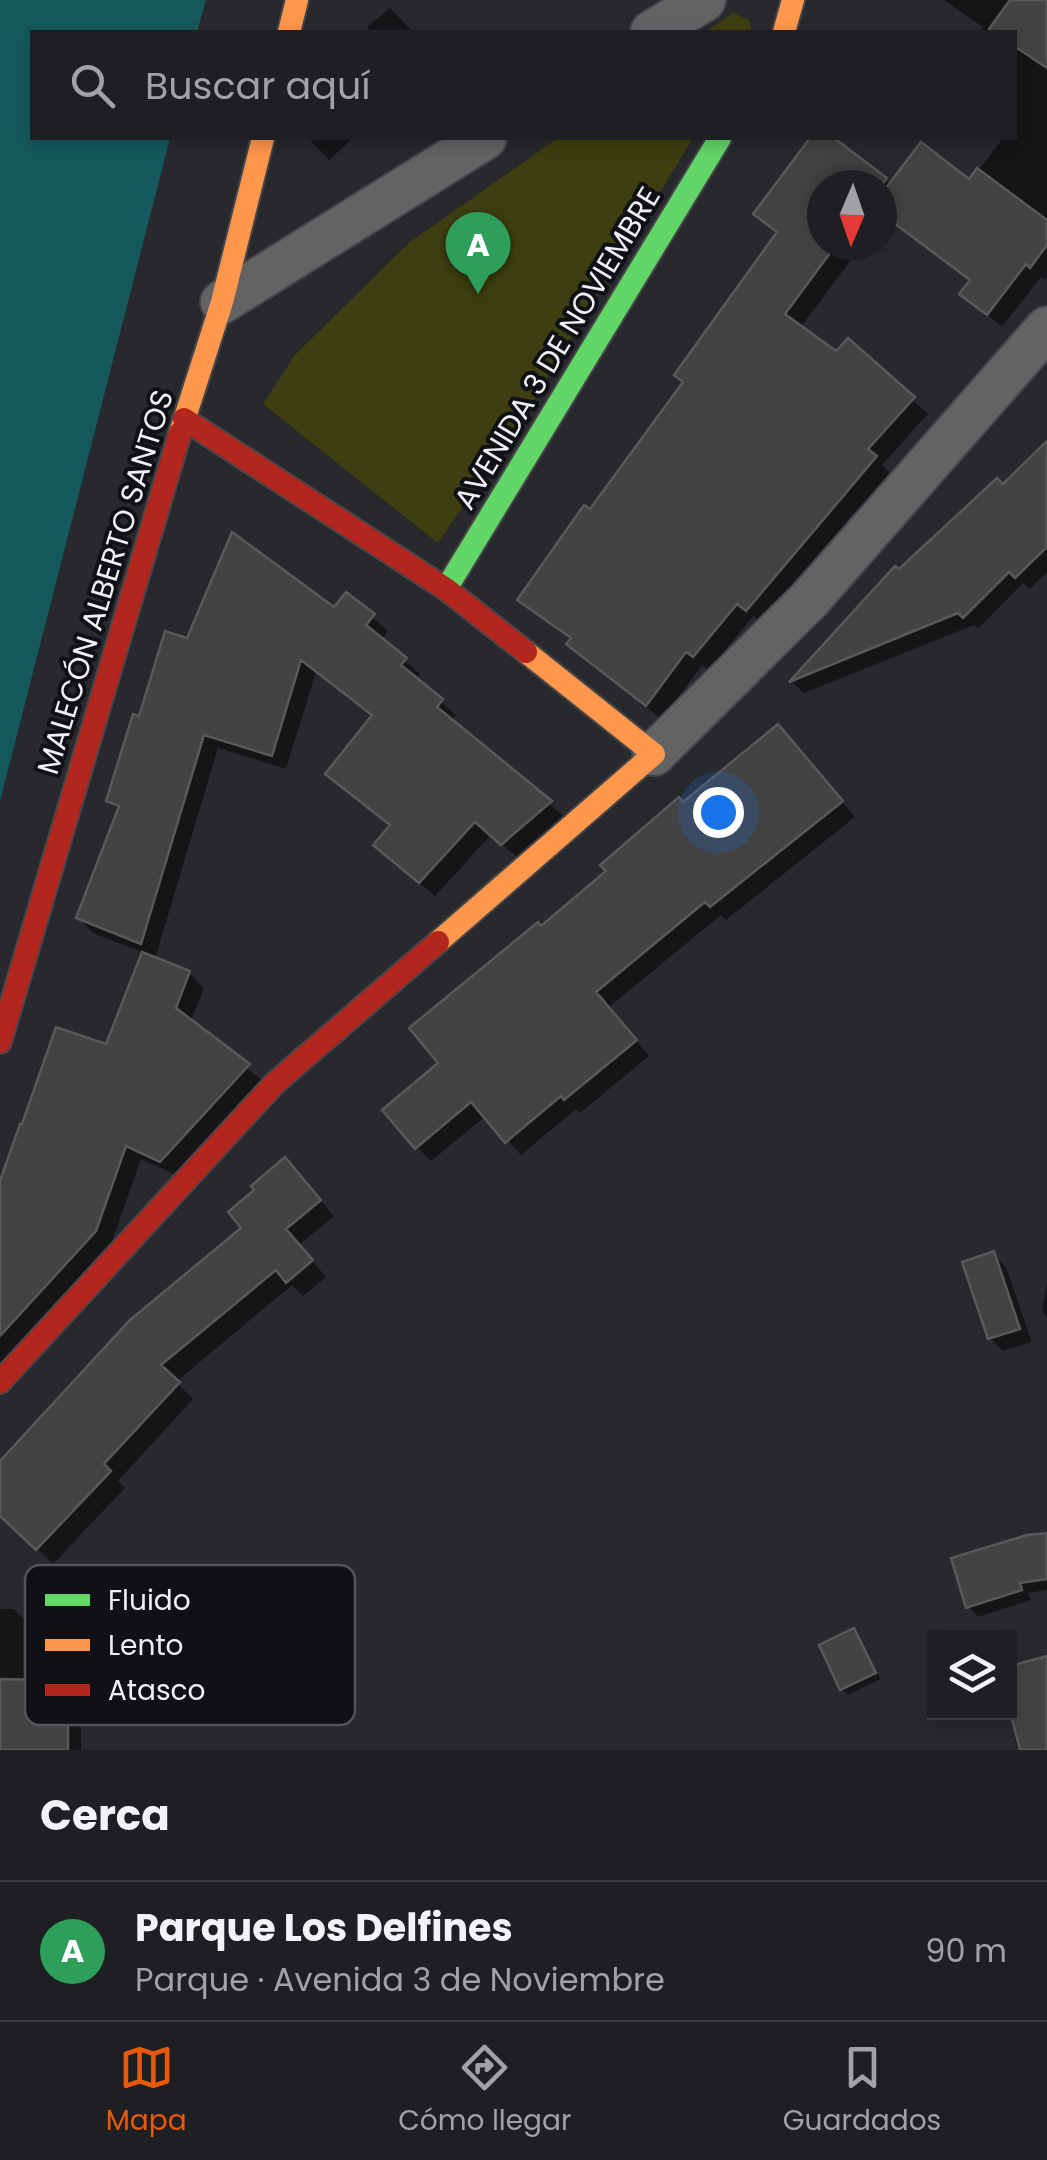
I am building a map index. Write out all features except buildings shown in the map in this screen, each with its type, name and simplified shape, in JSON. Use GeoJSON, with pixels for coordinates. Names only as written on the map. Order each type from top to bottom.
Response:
{"type":"FeatureCollection","features":[{"type":"Feature","properties":{"kind":"main road"},"geometry":{"type":"LineString","coordinates":[[290,30],[297,0]]}},
{"type":"Feature","properties":{"kind":"main road"},"geometry":{"type":"LineString","coordinates":[[785,30],[794,0]]}},
{"type":"Feature","properties":{"kind":"main road","name":"MALECÓN ALBERTO SANTOS"},"geometry":{"type":"LineString","coordinates":[[0,1042],[184,418],[222,302],[262,140]]}},
{"type":"Feature","properties":{"kind":"main road","name":"AVENIDA 3 DE NOVIEMBRE"},"geometry":{"type":"LineString","coordinates":[[446,589],[719,140]]}},
{"type":"Feature","properties":{"kind":"main road"},"geometry":{"type":"LineString","coordinates":[[0,1382],[275,1083],[654,754],[446,589],[184,418]]}},
{"type":"Feature","properties":{"kind":"street"},"geometry":{"type":"LineString","coordinates":[[655,30],[704,0]]}},
{"type":"Feature","properties":{"kind":"street"},"geometry":{"type":"LineString","coordinates":[[222,302],[482,140]]}},
{"type":"Feature","properties":{"kind":"street"},"geometry":{"type":"LineString","coordinates":[[654,754],[810,599],[1047,328]]}},
{"type":"Feature","properties":{"kind":"shaded area"},"geometry":{"type":"Polygon","coordinates":[[[733,13],[749,20],[752,30],[709,30],[733,13]]]}},
{"type":"Feature","properties":{"kind":"shaded area"},"geometry":{"type":"Polygon","coordinates":[[[555,140],[692,140],[526,413],[438,543],[263,404],[295,355],[410,242],[555,140]]]}},
{"type":"Feature","properties":{"kind":"water"},"geometry":{"type":"Polygon","coordinates":[[[0,0],[206,0],[198,30],[30,30],[30,140],[169,140],[0,801],[0,0]]]}},
{"type":"Feature","properties":{"kind":"traffic: fast"},"geometry":{"type":"LineString","coordinates":[[446,589],[719,140]]}},
{"type":"Feature","properties":{"kind":"traffic: slow"},"geometry":{"type":"LineString","coordinates":[[290,30],[297,0]]}},
{"type":"Feature","properties":{"kind":"traffic: slow"},"geometry":{"type":"LineString","coordinates":[[785,30],[793,0]]}},
{"type":"Feature","properties":{"kind":"traffic: slow"},"geometry":{"type":"LineString","coordinates":[[180,433],[222,302],[262,140]]}},
{"type":"Feature","properties":{"kind":"traffic: slow"},"geometry":{"type":"LineString","coordinates":[[438,942],[654,754],[526,652]]}},
{"type":"Feature","properties":{"kind":"traffic: jam"},"geometry":{"type":"LineString","coordinates":[[184,419],[446,589],[526,652]]}},
{"type":"Feature","properties":{"kind":"traffic: jam"},"geometry":{"type":"LineString","coordinates":[[0,1042],[180,433]]}},
{"type":"Feature","properties":{"kind":"traffic: jam"},"geometry":{"type":"LineString","coordinates":[[0,1382],[275,1083],[438,942]]}},
{"type":"Feature","properties":{"kind":"place","name":"Parque Los Delfines"},"geometry":{"type":"Point","coordinates":[478,294]}}]}
